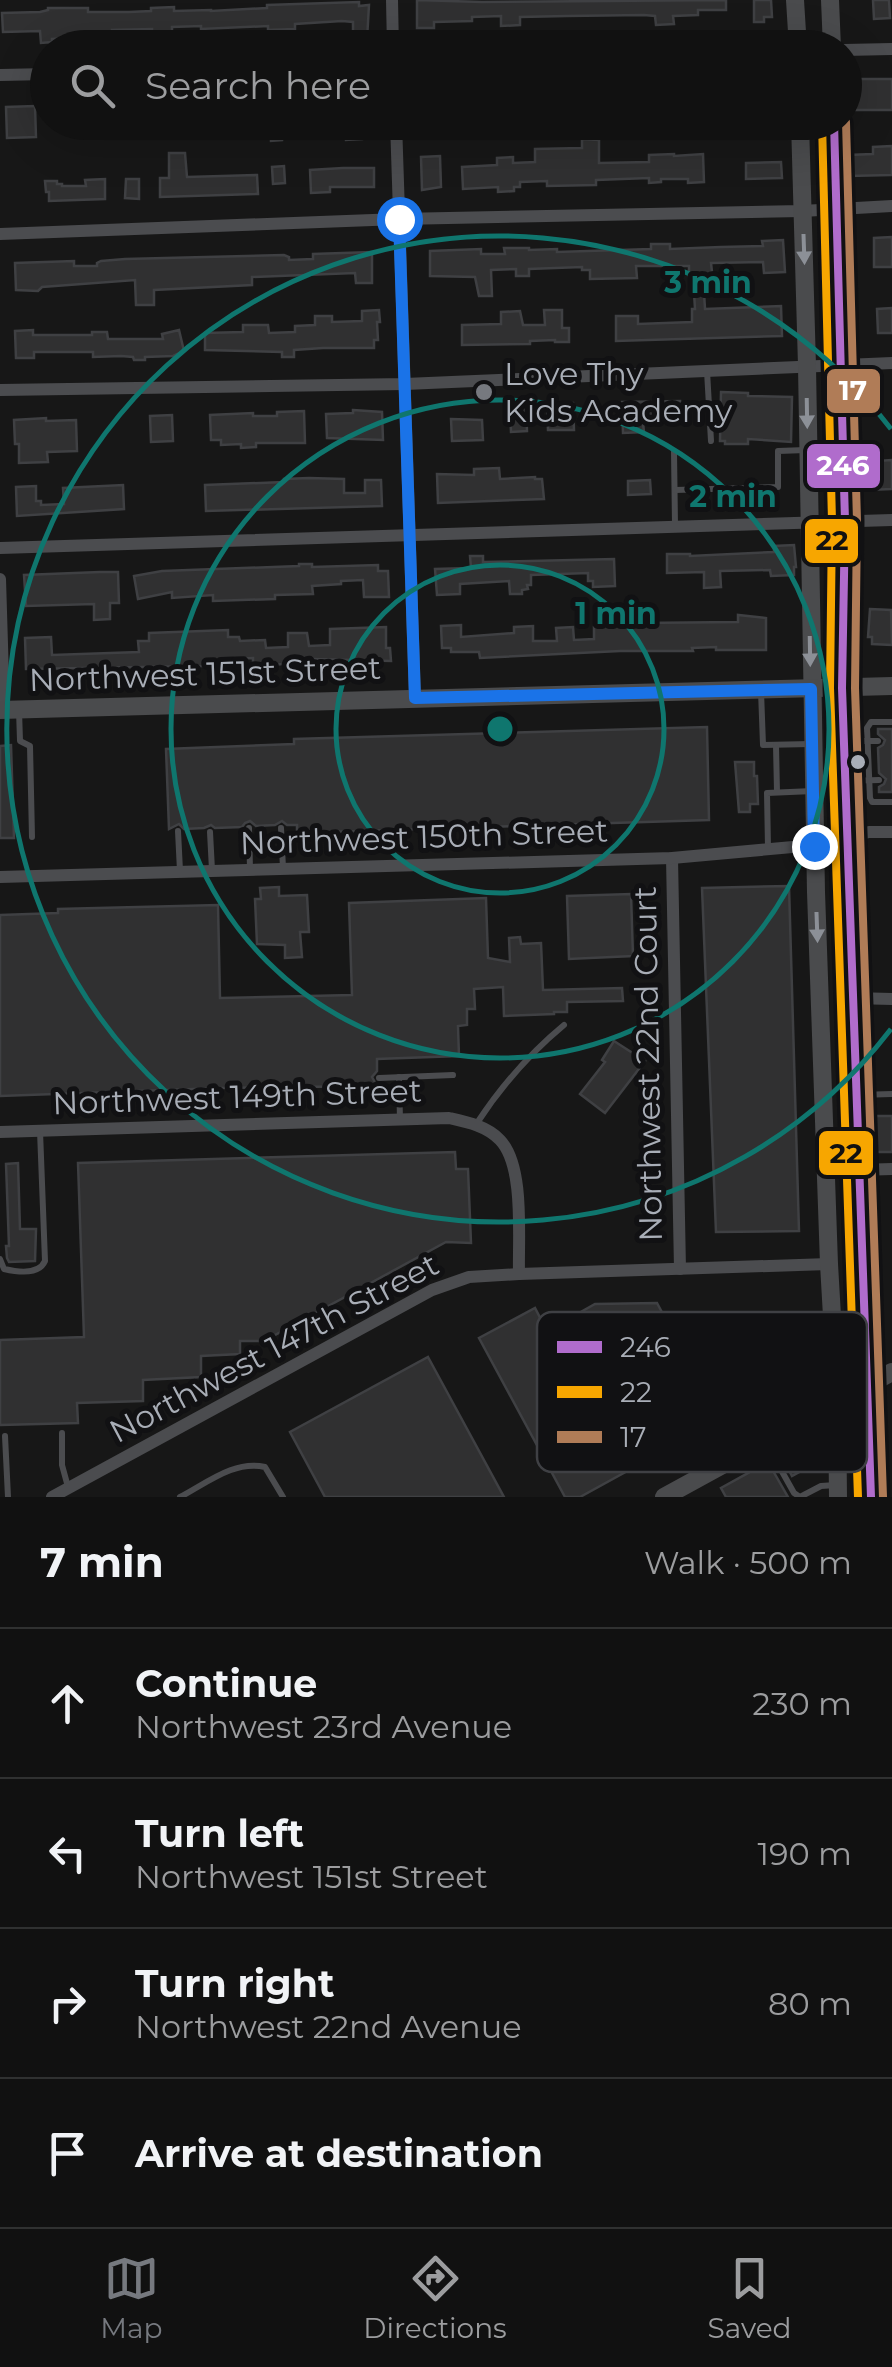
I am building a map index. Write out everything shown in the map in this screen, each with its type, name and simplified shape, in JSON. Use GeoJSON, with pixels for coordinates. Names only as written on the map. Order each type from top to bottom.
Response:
{"type":"FeatureCollection","features":[{"type":"Feature","properties":{"kind":"main road"},"geometry":{"type":"LineString","coordinates":[[795,0],[797,30]]}},
{"type":"Feature","properties":{"kind":"main road"},"geometry":{"type":"LineString","coordinates":[[830,0],[831,30]]}},
{"type":"Feature","properties":{"kind":"main road"},"geometry":{"type":"LineString","coordinates":[[800,140],[814,846],[832,1312]]}},
{"type":"Feature","properties":{"kind":"main road"},"geometry":{"type":"LineString","coordinates":[[834,140],[845,521],[842,688],[865,1312]]}},
{"type":"Feature","properties":{"kind":"main road","name":"Northwest 151st Street"},"geometry":{"type":"LineString","coordinates":[[8,710],[892,686]]}},
{"type":"Feature","properties":{"kind":"main road"},"geometry":{"type":"LineString","coordinates":[[867,1359],[871,1497]]}},
{"type":"Feature","properties":{"kind":"main road"},"geometry":{"type":"LineString","coordinates":[[868,1386],[892,1372]]}},
{"type":"Feature","properties":{"kind":"main road"},"geometry":{"type":"LineString","coordinates":[[664,1497],[710,1472]]}},
{"type":"Feature","properties":{"kind":"street"},"geometry":{"type":"LineString","coordinates":[[392,0],[393,30]]}},
{"type":"Feature","properties":{"kind":"street"},"geometry":{"type":"LineString","coordinates":[[862,50],[892,49]]}},
{"type":"Feature","properties":{"kind":"street"},"geometry":{"type":"LineString","coordinates":[[0,76],[30,75]]}},
{"type":"Feature","properties":{"kind":"street"},"geometry":{"type":"LineString","coordinates":[[397,140],[415,698]]}},
{"type":"Feature","properties":{"kind":"street"},"geometry":{"type":"LineString","coordinates":[[0,234],[892,206]]}},
{"type":"Feature","properties":{"kind":"street"},"geometry":{"type":"LineString","coordinates":[[0,390],[405,384],[892,363]]}},
{"type":"Feature","properties":{"kind":"street"},"geometry":{"type":"LineString","coordinates":[[0,548],[892,520]]}},
{"type":"Feature","properties":{"kind":"street"},"geometry":{"type":"LineString","coordinates":[[0,579],[8,710]]}},
{"type":"Feature","properties":{"kind":"street","name":"Northwest 150th Street"},"geometry":{"type":"LineString","coordinates":[[0,877],[672,858],[814,846],[869,832],[892,832]]}},
{"type":"Feature","properties":{"kind":"street","name":"Northwest 22nd Court"},"geometry":{"type":"LineString","coordinates":[[672,858],[680,1270]]}},
{"type":"Feature","properties":{"kind":"street"},"geometry":{"type":"LineString","coordinates":[[854,998],[892,999]]}},
{"type":"Feature","properties":{"kind":"street","name":"Northwest 149th Street"},"geometry":{"type":"LineString","coordinates":[[0,1132],[449,1118],[476,1124]]}},
{"type":"Feature","properties":{"kind":"street"},"geometry":{"type":"LineString","coordinates":[[476,1124],[501,1140],[517,1171],[519,1274]]}},
{"type":"Feature","properties":{"kind":"street"},"geometry":{"type":"LineString","coordinates":[[826,1171],[892,1169]]}},
{"type":"Feature","properties":{"kind":"street","name":"Northwest 147th Street"},"geometry":{"type":"LineString","coordinates":[[52,1497],[432,1290],[469,1277],[829,1264]]}},
{"type":"Feature","properties":{"kind":"lane"},"geometry":{"type":"LineString","coordinates":[[707,370],[711,441]]}},
{"type":"Feature","properties":{"kind":"lane"},"geometry":{"type":"LineString","coordinates":[[675,490],[778,487],[778,451],[808,450]]}},
{"type":"Feature","properties":{"kind":"lane"},"geometry":{"type":"LineString","coordinates":[[674,452],[675,526]]}},
{"type":"Feature","properties":{"kind":"lane"},"geometry":{"type":"LineString","coordinates":[[761,690],[763,745],[812,744]]}},
{"type":"Feature","properties":{"kind":"lane"},"geometry":{"type":"LineString","coordinates":[[8,710],[20,740],[30,746],[32,837]]}},
{"type":"Feature","properties":{"kind":"lane"},"geometry":{"type":"LineString","coordinates":[[892,722],[868,724],[870,798],[872,802],[892,802]]}},
{"type":"Feature","properties":{"kind":"lane"},"geometry":{"type":"LineString","coordinates":[[844,742],[878,741]]}},
{"type":"Feature","properties":{"kind":"lane"},"geometry":{"type":"LineString","coordinates":[[776,745],[777,792]]}},
{"type":"Feature","properties":{"kind":"lane"},"geometry":{"type":"LineString","coordinates":[[846,781],[879,780]]}},
{"type":"Feature","properties":{"kind":"lane"},"geometry":{"type":"LineString","coordinates":[[768,850],[767,793],[813,791]]}},
{"type":"Feature","properties":{"kind":"lane"},"geometry":{"type":"LineString","coordinates":[[249,828],[250,870]]}},
{"type":"Feature","properties":{"kind":"lane"},"geometry":{"type":"LineString","coordinates":[[280,828],[282,869]]}},
{"type":"Feature","properties":{"kind":"lane"},"geometry":{"type":"LineString","coordinates":[[178,831],[180,872]]}},
{"type":"Feature","properties":{"kind":"lane"},"geometry":{"type":"LineString","coordinates":[[210,832],[212,871]]}},
{"type":"Feature","properties":{"kind":"lane"},"geometry":{"type":"LineString","coordinates":[[476,1124],[503,1084],[564,1024]]}},
{"type":"Feature","properties":{"kind":"lane"},"geometry":{"type":"LineString","coordinates":[[379,1078],[453,1075]]}},
{"type":"Feature","properties":{"kind":"lane"},"geometry":{"type":"LineString","coordinates":[[399,1077],[400,1120]]}},
{"type":"Feature","properties":{"kind":"lane"},"geometry":{"type":"LineString","coordinates":[[857,1095],[892,1094]]}},
{"type":"Feature","properties":{"kind":"lane"},"geometry":{"type":"LineString","coordinates":[[0,1260],[8,1270],[36,1270],[45,1261],[40,1131]]}},
{"type":"Feature","properties":{"kind":"lane"},"geometry":{"type":"LineString","coordinates":[[62,1433],[62,1465],[68,1488]]}},
{"type":"Feature","properties":{"kind":"lane"},"geometry":{"type":"LineString","coordinates":[[5,1436],[8,1497]]}},
{"type":"Feature","properties":{"kind":"lane"},"geometry":{"type":"LineString","coordinates":[[180,1497],[235,1467],[260,1465],[265,1466],[283,1497]]}},
{"type":"Feature","properties":{"kind":"lane"},"geometry":{"type":"LineString","coordinates":[[782,1472],[794,1493],[800,1496],[820,1486],[838,1491]]}},
{"type":"Feature","properties":{"kind":"building"},"geometry":{"type":"Polygon","coordinates":[[[417,0],[726,0],[726,10],[698,10],[698,15],[673,16],[674,24],[656,25],[655,16],[644,15],[520,17],[520,25],[501,26],[501,16],[434,22],[434,28],[417,28],[417,0]]]}},
{"type":"Feature","properties":{"kind":"building"},"geometry":{"type":"Polygon","coordinates":[[[754,0],[771,0],[772,17],[754,22],[754,0]]]}},
{"type":"Feature","properties":{"kind":"building"},"geometry":{"type":"Polygon","coordinates":[[[873,0],[889,0],[890,18],[874,19],[873,0]]]}},
{"type":"Feature","properties":{"kind":"building"},"geometry":{"type":"Polygon","coordinates":[[[359,2],[359,6],[369,5],[368,30],[353,30],[353,22],[342,21],[268,30],[268,26],[201,26],[172,30],[3,32],[2,13],[40,12],[48,8],[129,12],[174,7],[174,11],[211,11],[359,2]]]}},
{"type":"Feature","properties":{"kind":"building"},"geometry":{"type":"Polygon","coordinates":[[[892,79],[892,110],[862,110],[862,80],[892,79]]]}},
{"type":"Feature","properties":{"kind":"building"},"geometry":{"type":"Polygon","coordinates":[[[30,106],[30,137],[7,138],[6,107],[30,106]]]}},
{"type":"Feature","properties":{"kind":"building"},"geometry":{"type":"Polygon","coordinates":[[[582,140],[599,140],[599,163],[649,162],[649,155],[703,154],[704,182],[661,179],[649,183],[649,178],[596,180],[596,185],[520,182],[514,191],[498,192],[498,187],[463,189],[462,167],[497,165],[497,158],[513,157],[513,163],[535,162],[535,149],[582,148],[582,140]]]}},
{"type":"Feature","properties":{"kind":"building"},"geometry":{"type":"Polygon","coordinates":[[[892,146],[892,175],[848,176],[848,155],[873,154],[873,147],[892,146]]]}},
{"type":"Feature","properties":{"kind":"building"},"geometry":{"type":"Polygon","coordinates":[[[169,153],[185,153],[187,177],[257,175],[258,194],[160,197],[160,178],[169,178],[169,153]]]}},
{"type":"Feature","properties":{"kind":"building"},"geometry":{"type":"Polygon","coordinates":[[[440,156],[441,187],[422,190],[421,157],[440,156]]]}},
{"type":"Feature","properties":{"kind":"building"},"geometry":{"type":"Polygon","coordinates":[[[781,162],[782,178],[746,179],[746,163],[781,162]]]}},
{"type":"Feature","properties":{"kind":"building"},"geometry":{"type":"Polygon","coordinates":[[[284,166],[285,183],[273,184],[272,167],[284,166]]]}},
{"type":"Feature","properties":{"kind":"building"},"geometry":{"type":"Polygon","coordinates":[[[374,168],[374,187],[330,187],[330,192],[311,193],[310,170],[374,168]]]}},
{"type":"Feature","properties":{"kind":"building"},"geometry":{"type":"Polygon","coordinates":[[[105,179],[105,199],[49,201],[46,192],[45,181],[86,186],[85,180],[105,179]]]}},
{"type":"Feature","properties":{"kind":"building"},"geometry":{"type":"Polygon","coordinates":[[[126,179],[139,179],[139,199],[125,198],[126,179]]]}},
{"type":"Feature","properties":{"kind":"building"},"geometry":{"type":"Polygon","coordinates":[[[892,237],[892,267],[874,267],[874,238],[892,237]]]}},
{"type":"Feature","properties":{"kind":"building"},"geometry":{"type":"Polygon","coordinates":[[[783,240],[785,272],[764,273],[763,262],[711,263],[712,272],[703,276],[705,309],[781,306],[782,336],[616,341],[616,316],[638,316],[638,324],[692,322],[695,309],[689,266],[636,266],[637,278],[590,279],[590,270],[582,267],[529,269],[529,276],[516,276],[516,269],[491,270],[492,296],[479,296],[475,277],[430,276],[430,251],[481,249],[481,254],[505,254],[504,248],[557,252],[651,249],[651,244],[670,244],[670,249],[763,246],[762,241],[783,240]]]}},
{"type":"Feature","properties":{"kind":"building"},"geometry":{"type":"Polygon","coordinates":[[[372,252],[372,283],[356,283],[355,273],[252,277],[252,285],[154,290],[154,305],[136,305],[135,280],[16,290],[15,263],[74,261],[74,266],[97,266],[101,261],[125,259],[284,255],[289,260],[313,259],[313,254],[372,252]]]}},
{"type":"Feature","properties":{"kind":"building"},"geometry":{"type":"Polygon","coordinates":[[[892,308],[892,333],[878,333],[877,309],[892,308]]]}},
{"type":"Feature","properties":{"kind":"building"},"geometry":{"type":"Polygon","coordinates":[[[379,310],[374,348],[294,350],[294,357],[282,357],[282,352],[205,350],[205,333],[243,332],[243,325],[268,325],[269,333],[295,332],[295,326],[315,325],[315,316],[332,316],[332,322],[362,321],[362,311],[379,310]]]}},
{"type":"Feature","properties":{"kind":"building"},"geometry":{"type":"Polygon","coordinates":[[[544,310],[562,310],[562,328],[569,328],[569,342],[462,345],[462,325],[501,324],[501,312],[520,311],[523,325],[545,325],[544,310]]]}},
{"type":"Feature","properties":{"kind":"building"},"geometry":{"type":"Polygon","coordinates":[[[33,330],[33,335],[107,332],[108,339],[163,339],[162,334],[179,330],[184,351],[145,360],[93,357],[93,352],[34,352],[34,358],[16,358],[15,331],[33,330]]]}},
{"type":"Feature","properties":{"kind":"building"},"geometry":{"type":"Polygon","coordinates":[[[721,392],[792,397],[791,442],[720,441],[721,392]]]}},
{"type":"Feature","properties":{"kind":"building"},"geometry":{"type":"Polygon","coordinates":[[[622,402],[685,403],[686,416],[680,416],[680,422],[643,423],[644,432],[623,433],[622,402]]]}},
{"type":"Feature","properties":{"kind":"building"},"geometry":{"type":"Polygon","coordinates":[[[573,403],[574,430],[548,430],[547,404],[573,403]]]}},
{"type":"Feature","properties":{"kind":"building"},"geometry":{"type":"Polygon","coordinates":[[[510,404],[526,404],[527,431],[511,432],[510,404]]]}},
{"type":"Feature","properties":{"kind":"building"},"geometry":{"type":"Polygon","coordinates":[[[353,410],[382,412],[383,440],[327,438],[326,414],[353,410]]]}},
{"type":"Feature","properties":{"kind":"building"},"geometry":{"type":"Polygon","coordinates":[[[304,411],[305,443],[256,443],[256,447],[241,448],[241,444],[221,445],[221,440],[211,440],[210,415],[277,416],[277,412],[304,411]]]}},
{"type":"Feature","properties":{"kind":"building"},"geometry":{"type":"Polygon","coordinates":[[[172,415],[173,441],[151,442],[150,416],[172,415]]]}},
{"type":"Feature","properties":{"kind":"building"},"geometry":{"type":"Polygon","coordinates":[[[451,419],[482,420],[483,440],[452,441],[451,419]]]}},
{"type":"Feature","properties":{"kind":"building"},"geometry":{"type":"Polygon","coordinates":[[[14,420],[76,420],[77,451],[47,452],[48,462],[19,463],[14,420]]]}},
{"type":"Feature","properties":{"kind":"building"},"geometry":{"type":"Polygon","coordinates":[[[867,457],[892,460],[892,489],[868,490],[867,457]]]}},
{"type":"Feature","properties":{"kind":"building"},"geometry":{"type":"Polygon","coordinates":[[[499,468],[500,479],[542,479],[544,499],[438,503],[437,474],[474,475],[474,469],[499,468]]]}},
{"type":"Feature","properties":{"kind":"building"},"geometry":{"type":"Polygon","coordinates":[[[344,479],[344,493],[365,493],[365,480],[381,480],[382,506],[206,511],[205,485],[344,479]]]}},
{"type":"Feature","properties":{"kind":"building"},"geometry":{"type":"Polygon","coordinates":[[[650,480],[651,494],[628,495],[628,481],[650,480]]]}},
{"type":"Feature","properties":{"kind":"building"},"geometry":{"type":"Polygon","coordinates":[[[123,485],[124,509],[17,516],[16,487],[36,486],[36,501],[41,501],[41,505],[64,504],[63,488],[123,485]]]}},
{"type":"Feature","properties":{"kind":"building"},"geometry":{"type":"Polygon","coordinates":[[[794,545],[794,575],[771,576],[770,570],[720,571],[721,587],[704,588],[704,572],[667,573],[667,554],[774,552],[774,546],[794,545]]]}},
{"type":"Feature","properties":{"kind":"building"},"geometry":{"type":"Polygon","coordinates":[[[470,556],[483,556],[483,562],[614,559],[615,586],[593,587],[588,573],[531,575],[531,585],[522,594],[510,594],[509,581],[460,584],[460,594],[437,595],[435,569],[471,568],[470,556]]]}},
{"type":"Feature","properties":{"kind":"building"},"geometry":{"type":"Polygon","coordinates":[[[299,564],[378,565],[378,571],[388,571],[389,597],[364,597],[363,580],[312,586],[313,594],[275,595],[275,599],[213,601],[213,595],[172,598],[172,592],[138,599],[134,576],[162,571],[299,564]]]}},
{"type":"Feature","properties":{"kind":"building"},"geometry":{"type":"Polygon","coordinates":[[[118,572],[119,603],[110,603],[110,619],[94,620],[94,604],[26,606],[24,575],[118,572]]]}},
{"type":"Feature","properties":{"kind":"building"},"geometry":{"type":"Polygon","coordinates":[[[621,609],[637,610],[637,623],[738,622],[738,615],[766,618],[766,650],[716,647],[480,658],[479,652],[451,652],[451,648],[442,648],[441,626],[461,625],[461,637],[514,633],[514,627],[533,626],[533,641],[557,641],[556,628],[573,627],[574,640],[594,639],[594,627],[621,626],[621,609]]]}},
{"type":"Feature","properties":{"kind":"building"},"geometry":{"type":"Polygon","coordinates":[[[870,609],[891,610],[892,645],[872,644],[872,637],[868,637],[870,609]]]}},
{"type":"Feature","properties":{"kind":"building"},"geometry":{"type":"Polygon","coordinates":[[[386,627],[386,648],[390,648],[391,661],[313,659],[253,666],[253,658],[203,666],[26,669],[25,638],[51,637],[52,655],[139,652],[138,641],[149,641],[149,633],[228,630],[228,637],[239,637],[240,641],[265,640],[266,648],[288,647],[288,633],[307,633],[309,646],[330,645],[330,629],[386,627]]]}},
{"type":"Feature","properties":{"kind":"building"},"geometry":{"type":"Polygon","coordinates":[[[707,727],[709,820],[297,833],[297,825],[282,821],[256,826],[250,821],[242,827],[211,825],[184,829],[179,824],[169,829],[166,749],[294,744],[294,739],[707,727]]]}},
{"type":"Feature","properties":{"kind":"building"},"geometry":{"type":"Polygon","coordinates":[[[878,729],[892,729],[892,792],[879,792],[886,779],[879,773],[878,748],[885,740],[878,729]]]}},
{"type":"Feature","properties":{"kind":"building"},"geometry":{"type":"Polygon","coordinates":[[[11,745],[14,838],[0,838],[0,746],[11,745]]]}},
{"type":"Feature","properties":{"kind":"building"},"geometry":{"type":"Polygon","coordinates":[[[735,762],[754,762],[758,804],[750,804],[750,812],[739,812],[735,762]]]}},
{"type":"Feature","properties":{"kind":"building"},"geometry":{"type":"Polygon","coordinates":[[[789,886],[799,1231],[716,1232],[702,888],[789,886]]]}},
{"type":"Feature","properties":{"kind":"building"},"geometry":{"type":"Polygon","coordinates":[[[279,887],[279,896],[307,895],[309,932],[300,932],[302,957],[285,958],[285,945],[257,944],[255,899],[261,899],[260,888],[279,887]]]}},
{"type":"Feature","properties":{"kind":"building"},"geometry":{"type":"Polygon","coordinates":[[[631,894],[633,956],[569,959],[567,896],[631,894]]]}},
{"type":"Feature","properties":{"kind":"building"},"geometry":{"type":"Polygon","coordinates":[[[486,898],[488,958],[510,962],[509,938],[520,937],[521,944],[541,943],[543,990],[622,988],[623,1001],[567,1002],[567,1012],[504,1016],[503,987],[474,989],[475,1009],[467,1009],[467,1025],[458,1026],[459,1056],[377,1059],[377,1071],[372,1077],[377,1086],[0,1096],[0,915],[58,913],[58,909],[218,905],[220,998],[352,995],[349,903],[486,898]]]}},
{"type":"Feature","properties":{"kind":"building"},"geometry":{"type":"Polygon","coordinates":[[[614,1041],[645,1061],[605,1113],[580,1094],[605,1062],[602,1060],[614,1041]]]}},
{"type":"Feature","properties":{"kind":"building"},"geometry":{"type":"Polygon","coordinates":[[[874,1116],[892,1116],[892,1152],[876,1152],[874,1116]]]}},
{"type":"Feature","properties":{"kind":"building"},"geometry":{"type":"Polygon","coordinates":[[[455,1152],[456,1169],[468,1169],[471,1243],[446,1242],[264,1341],[240,1341],[240,1354],[201,1356],[201,1377],[143,1380],[143,1401],[77,1403],[78,1423],[0,1425],[0,1340],[84,1337],[78,1163],[455,1152]]]}},
{"type":"Feature","properties":{"kind":"building"},"geometry":{"type":"Polygon","coordinates":[[[18,1163],[20,1229],[36,1229],[35,1261],[9,1262],[7,1258],[6,1164],[18,1163]]]}},
{"type":"Feature","properties":{"kind":"building"},"geometry":{"type":"Polygon","coordinates":[[[657,1303],[662,1312],[581,1312],[595,1304],[657,1303]]]}},
{"type":"Feature","properties":{"kind":"building"},"geometry":{"type":"Polygon","coordinates":[[[535,1308],[537,1312],[537,1445],[479,1338],[535,1308]]]}},
{"type":"Feature","properties":{"kind":"building"},"geometry":{"type":"Polygon","coordinates":[[[428,1357],[504,1497],[325,1497],[290,1432],[428,1357]]]}},
{"type":"Feature","properties":{"kind":"building"},"geometry":{"type":"Polygon","coordinates":[[[551,1472],[625,1472],[580,1497],[565,1497],[551,1472]]]}},
{"type":"Feature","properties":{"kind":"building"},"geometry":{"type":"Polygon","coordinates":[[[750,1472],[774,1472],[788,1497],[726,1497],[721,1488],[750,1472]]]}},
{"type":"Feature","properties":{"kind":"transit line","name":"22"},"geometry":{"type":"LineString","coordinates":[[822,140],[832,521],[830,688],[852,1312]]}},
{"type":"Feature","properties":{"kind":"transit line","name":"246"},"geometry":{"type":"LineString","coordinates":[[834,140],[845,521],[842,688],[864,1312]]}},
{"type":"Feature","properties":{"kind":"transit line","name":"17"},"geometry":{"type":"LineString","coordinates":[[846,140],[857,521],[855,688],[883,1497]]}},
{"type":"Feature","properties":{"kind":"transit line","name":"246"},"geometry":{"type":"LineString","coordinates":[[867,1385],[871,1497]]}},
{"type":"Feature","properties":{"kind":"transit line","name":"22"},"geometry":{"type":"LineString","coordinates":[[857,1472],[858,1497]]}},
{"type":"Feature","properties":{"kind":"place","name":"Love Thy Kids Academy"},"geometry":{"type":"Point","coordinates":[484,392]}},
{"type":"Feature","properties":{"kind":"route"},"geometry":{"type":"LineString","coordinates":[[399,219],[415,698],[811,689],[814,846]]}}]}
